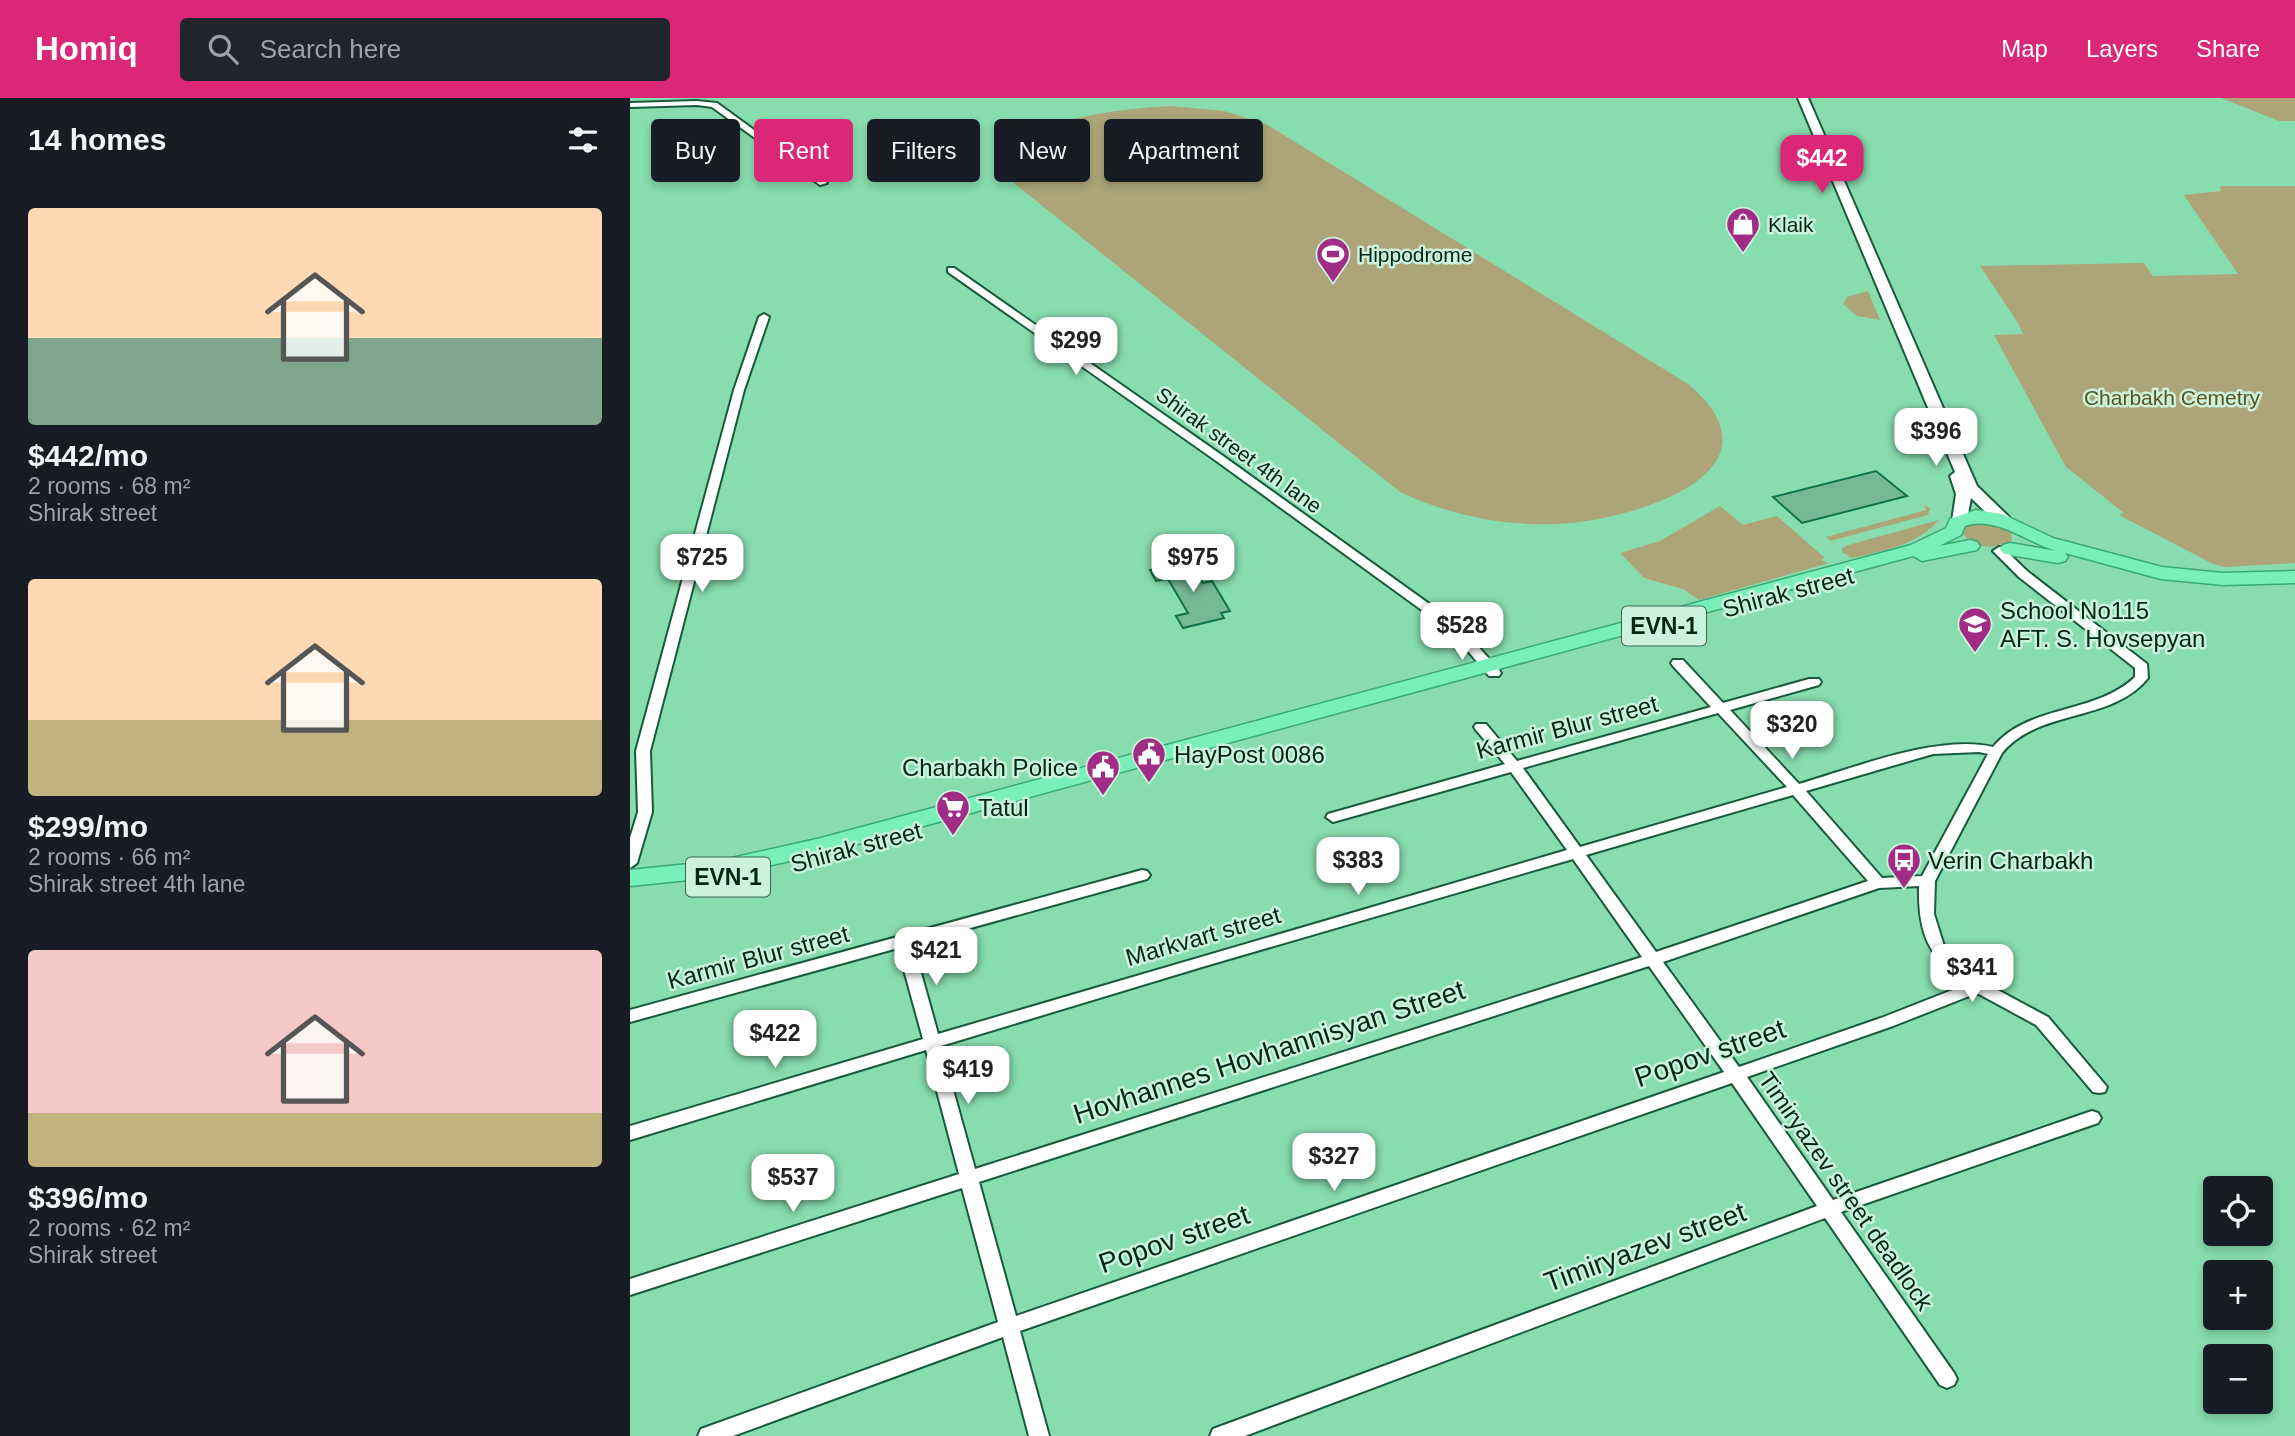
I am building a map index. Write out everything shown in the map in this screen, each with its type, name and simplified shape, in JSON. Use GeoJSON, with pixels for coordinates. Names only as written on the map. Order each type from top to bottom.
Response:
{"type":"FeatureCollection","features":[{"type":"Feature","properties":{"kind":"highway","name":"Shirak street"},"geometry":{"type":"LineString","coordinates":[[630,888],[719,878],[810,860],[1918,549],[1976,516],[2008,538]]}},
{"type":"Feature","properties":{"kind":"highway"},"geometry":{"type":"LineString","coordinates":[[1957,526],[1961,541],[1970,546]]}},
{"type":"Feature","properties":{"kind":"highway","name":"Shirak street"},"geometry":{"type":"LineString","coordinates":[[630,878],[718,869],[783,856],[1925,554],[2008,538]]}},
{"type":"Feature","properties":{"kind":"highway","name":"EVN-1"},"geometry":{"type":"LineString","coordinates":[[2008,538],[2161,573],[2224,579],[2295,577]]}},
{"type":"Feature","properties":{"kind":"highway","name":"EVN-1"},"geometry":{"type":"LineString","coordinates":[[2008,538],[2062,558],[2165,583],[2236,589],[2295,587]]}},
{"type":"Feature","properties":{"kind":"main road"},"geometry":{"type":"LineString","coordinates":[[1801,98],[1963,488],[1957,526]]}},
{"type":"Feature","properties":{"kind":"main road"},"geometry":{"type":"LineString","coordinates":[[1801,98],[1970,488],[2008,538]]}},
{"type":"Feature","properties":{"kind":"street"},"geometry":{"type":"LineString","coordinates":[[630,105],[713,105],[823,183]]}},
{"type":"Feature","properties":{"kind":"street","name":"Shirak street 4th lane"},"geometry":{"type":"LineString","coordinates":[[951,270],[1208,450],[1456,629],[1491,669]]}},
{"type":"Feature","properties":{"kind":"street"},"geometry":{"type":"LineString","coordinates":[[630,863],[645,811],[643,751],[738,390],[764,317]]}},
{"type":"Feature","properties":{"kind":"street"},"geometry":{"type":"LineString","coordinates":[[2008,538],[2023,574],[2142,667],[2145,673],[2143,679],[2127,693],[2021,729],[1996,752],[1927,881],[1926,914],[1937,948],[1952,967],[1977,986],[2042,1021],[2099,1087]]}},
{"type":"Feature","properties":{"kind":"street"},"geometry":{"type":"LineString","coordinates":[[1678,663],[1719,710],[1797,790],[1878,883]]}},
{"type":"Feature","properties":{"kind":"street","name":"Karmir Blur street"},"geometry":{"type":"LineString","coordinates":[[1333,817],[1814,682]]}},
{"type":"Feature","properties":{"kind":"street","name":"Timiryazev street deadlock"},"geometry":{"type":"LineString","coordinates":[[1481,727],[1513,765],[1735,1074],[1947,1380]]}},
{"type":"Feature","properties":{"kind":"street","name":"Markvart street"},"geometry":{"type":"LineString","coordinates":[[630,1133],[1235,951],[1577,855],[1931,750],[1979,748],[1996,752]]}},
{"type":"Feature","properties":{"kind":"street","name":"Karmir Blur street"},"geometry":{"type":"LineString","coordinates":[[630,1016],[1142,875]]}},
{"type":"Feature","properties":{"kind":"street","name":"Hovhannes Hovhannisyan Street"},"geometry":{"type":"LineString","coordinates":[[630,1287],[1651,960],[1878,883],[1927,881]]}},
{"type":"Feature","properties":{"kind":"street"},"geometry":{"type":"LineString","coordinates":[[904,940],[1039,1436]]}},
{"type":"Feature","properties":{"kind":"street","name":"Popov street"},"geometry":{"type":"LineString","coordinates":[[708,1436],[1011,1326],[1930,1007],[1977,986]]}},
{"type":"Feature","properties":{"kind":"street","name":"Timiryazev street"},"geometry":{"type":"LineString","coordinates":[[1220,1436],[1828,1209],[2092,1118]]}},
{"type":"Feature","properties":{"kind":"green space"},"geometry":{"type":"Polygon","coordinates":[[[2221,98],[2295,98],[2295,121],[2279,121],[2221,98]]]}},
{"type":"Feature","properties":{"kind":"green space","name":"Hippodrome"},"geometry":{"type":"Polygon","coordinates":[[[1171,106],[1224,111],[1250,119],[1104,119],[1104,182],[1263,182],[1263,123],[1266,124],[1688,384],[1716,416],[1722,444],[1712,467],[1688,487],[1657,503],[1621,514],[1556,524],[1495,521],[1457,513],[1400,492],[1015,184],[1014,182],[1090,182],[1090,119],[1077,119],[1126,110],[1171,106]]]}},
{"type":"Feature","properties":{"kind":"green space","name":"Charbakh Cemetry"},"geometry":{"type":"Polygon","coordinates":[[[2220,186],[2295,186],[2295,563],[2225,567],[2213,564],[2119,515],[2124,513],[2066,467],[1994,335],[2023,334],[1980,266],[2144,263],[2153,276],[2238,274],[2184,195],[2221,191],[2220,186]]]}},
{"type":"Feature","properties":{"kind":"green space"},"geometry":{"type":"Polygon","coordinates":[[[1868,291],[1880,320],[1857,316],[1843,304],[1847,297],[1868,291]]]}},
{"type":"Feature","properties":{"kind":"green space"},"geometry":{"type":"Polygon","coordinates":[[[1924,505],[1930,508],[1928,515],[1830,541],[1826,537],[1926,510],[1924,505]]]}},
{"type":"Feature","properties":{"kind":"green space"},"geometry":{"type":"Polygon","coordinates":[[[1720,506],[1743,525],[1777,516],[1825,558],[1821,560],[1829,563],[1699,600],[1683,589],[1644,578],[1620,553],[1660,541],[1720,506]]]}},
{"type":"Feature","properties":{"kind":"green space"},"geometry":{"type":"Polygon","coordinates":[[[1939,520],[1920,536],[1899,546],[1852,558],[1842,552],[1842,548],[1848,545],[1939,520]]]}},
{"type":"Feature","properties":{"kind":"green space"},"geometry":{"type":"Polygon","coordinates":[[[1976,521],[2007,528],[2011,532],[2012,540],[1991,547],[1970,541],[1962,530],[1976,521]]]}},
{"type":"Feature","properties":{"kind":"building"},"geometry":{"type":"Polygon","coordinates":[[[1876,471],[1907,496],[1802,523],[1773,497],[1876,471]]]}},
{"type":"Feature","properties":{"kind":"building"},"geometry":{"type":"Polygon","coordinates":[[[1189,561],[1203,583],[1212,581],[1230,611],[1221,613],[1224,618],[1183,628],[1176,616],[1188,613],[1168,579],[1156,581],[1150,570],[1189,561]]]}},
{"type":"Feature","properties":{"kind":"place","name":"Klaik"},"geometry":{"type":"Point","coordinates":[1743,254]}},
{"type":"Feature","properties":{"kind":"place","name":"Hippodrome"},"geometry":{"type":"Point","coordinates":[1333,284]}},
{"type":"Feature","properties":{"kind":"place","name":"School No115 AFT. S. Hovsepyan"},"geometry":{"type":"Point","coordinates":[1975,654]}},
{"type":"Feature","properties":{"kind":"place","name":"HayPost 0086"},"geometry":{"type":"Point","coordinates":[1149,784]}},
{"type":"Feature","properties":{"kind":"place","name":"Charbakh Police"},"geometry":{"type":"Point","coordinates":[1103,797]}},
{"type":"Feature","properties":{"kind":"place","name":"Tatul"},"geometry":{"type":"Point","coordinates":[953,837]}},
{"type":"Feature","properties":{"kind":"place","name":"Verin Charbakh"},"geometry":{"type":"Point","coordinates":[1904,890]}}]}
